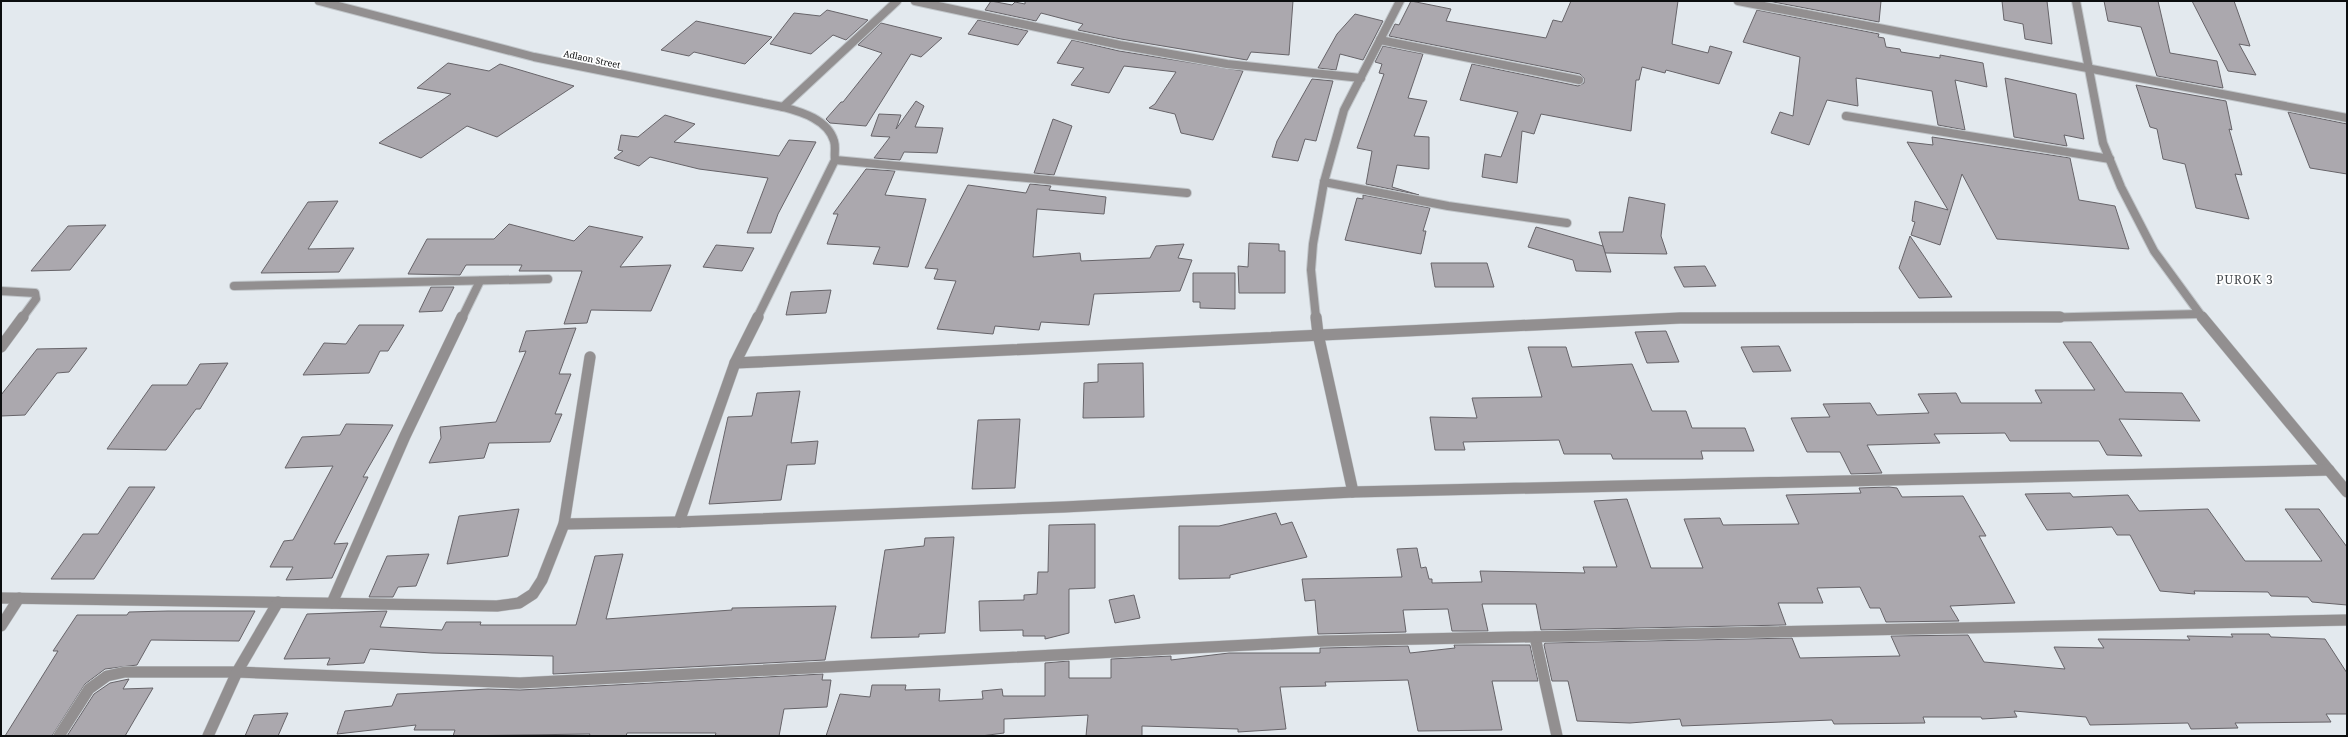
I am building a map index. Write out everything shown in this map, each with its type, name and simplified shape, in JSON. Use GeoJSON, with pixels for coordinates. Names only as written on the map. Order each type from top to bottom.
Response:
{"type":"FeatureCollection","features":[{"type":"Feature","properties":{"kind":"street","name":"Adlaon Street"},"geometry":{"type":"LineString","coordinates":[[318,1],[534,57],[802,112],[816,120],[828,130],[834,142],[834,160]]}},
{"type":"Feature","properties":{"kind":"street"},"geometry":{"type":"LineString","coordinates":[[783,107],[897,1]]}},
{"type":"Feature","properties":{"kind":"street"},"geometry":{"type":"LineString","coordinates":[[915,1],[1120,45],[1227,64],[1361,78]]}},
{"type":"Feature","properties":{"kind":"street"},"geometry":{"type":"LineString","coordinates":[[1352,492],[1318,334],[1311,270],[1313,244],[1324,182],[1344,110],[1400,1]]}},
{"type":"Feature","properties":{"kind":"street"},"geometry":{"type":"LineString","coordinates":[[1738,1],[2347,118]]}},
{"type":"Feature","properties":{"kind":"street"},"geometry":{"type":"LineString","coordinates":[[2076,1],[2103,143],[2121,187],[2154,252],[2199,314],[2347,492]]}},
{"type":"Feature","properties":{"kind":"street"},"geometry":{"type":"LineString","coordinates":[[1380,40],[1579,80]]}},
{"type":"Feature","properties":{"kind":"street"},"geometry":{"type":"LineString","coordinates":[[1846,116],[2110,159]]}},
{"type":"Feature","properties":{"kind":"street"},"geometry":{"type":"LineString","coordinates":[[680,522],[735,363],[834,160],[1187,193]]}},
{"type":"Feature","properties":{"kind":"street"},"geometry":{"type":"LineString","coordinates":[[1324,182],[1448,206],[1567,223]]}},
{"type":"Feature","properties":{"kind":"street"},"geometry":{"type":"LineString","coordinates":[[234,286],[548,279]]}},
{"type":"Feature","properties":{"kind":"street"},"geometry":{"type":"LineString","coordinates":[[332,603],[405,436],[480,281]]}},
{"type":"Feature","properties":{"kind":"street"},"geometry":{"type":"LineString","coordinates":[[1,291],[24,290],[35,293],[36,299],[1,347]]}},
{"type":"Feature","properties":{"kind":"street"},"geometry":{"type":"LineString","coordinates":[[735,363],[1318,334],[1680,318],[2027,318],[2199,314]]}},
{"type":"Feature","properties":{"kind":"street"},"geometry":{"type":"LineString","coordinates":[[1,598],[497,606],[519,603],[533,594],[542,580],[564,524],[590,357]]}},
{"type":"Feature","properties":{"kind":"street"},"geometry":{"type":"LineString","coordinates":[[564,524],[680,522],[1064,507],[1352,492],[2329,470]]}},
{"type":"Feature","properties":{"kind":"street"},"geometry":{"type":"LineString","coordinates":[[1,626],[19,598]]}},
{"type":"Feature","properties":{"kind":"street"},"geometry":{"type":"LineString","coordinates":[[208,736],[237,672],[278,602]]}},
{"type":"Feature","properties":{"kind":"street"},"geometry":{"type":"LineString","coordinates":[[60,736],[90,689],[107,676],[125,672],[237,672],[520,683],[1325,641],[2347,620]]}},
{"type":"Feature","properties":{"kind":"street"},"geometry":{"type":"LineString","coordinates":[[1535,637],[1556,736]]}},
{"type":"Feature","properties":{"kind":"building"},"geometry":{"type":"Polygon","coordinates":[[[991,1],[1012,5],[1015,2],[1025,4],[1025,1],[1293,1],[1289,55],[1251,52],[1247,60],[1121,39],[1078,30],[1083,24],[1041,13],[1036,21],[985,10],[991,1]]]}},
{"type":"Feature","properties":{"kind":"building"},"geometry":{"type":"Polygon","coordinates":[[[1411,1],[1451,9],[1446,21],[1546,38],[1553,20],[1562,22],[1571,1],[1678,1],[1672,44],[1708,53],[1710,46],[1732,52],[1719,84],[1666,70],[1665,73],[1642,67],[1639,80],[1636,80],[1631,131],[1541,114],[1534,134],[1522,131],[1517,183],[1482,177],[1485,154],[1501,157],[1518,112],[1460,100],[1472,64],[1578,86],[1584,83],[1584,78],[1580,74],[1389,36],[1395,24],[1399,25],[1411,1]]]}},
{"type":"Feature","properties":{"kind":"building"},"geometry":{"type":"Polygon","coordinates":[[[1768,1],[1881,1],[1879,22],[1768,1]]]}},
{"type":"Feature","properties":{"kind":"building"},"geometry":{"type":"Polygon","coordinates":[[[2002,1],[2047,1],[2052,44],[2025,39],[2023,24],[2004,20],[2002,1]]]}},
{"type":"Feature","properties":{"kind":"building"},"geometry":{"type":"Polygon","coordinates":[[[2104,1],[2158,1],[2170,53],[2217,61],[2223,88],[2157,76],[2141,27],[2108,21],[2104,1]]]}},
{"type":"Feature","properties":{"kind":"building"},"geometry":{"type":"Polygon","coordinates":[[[2192,1],[2234,1],[2250,46],[2239,44],[2256,75],[2228,71],[2192,1]]]}},
{"type":"Feature","properties":{"kind":"building"},"geometry":{"type":"Polygon","coordinates":[[[827,10],[868,20],[846,40],[833,35],[811,54],[770,44],[794,13],[820,16],[827,10]]]}},
{"type":"Feature","properties":{"kind":"building"},"geometry":{"type":"Polygon","coordinates":[[[1757,10],[1879,34],[1878,37],[1884,38],[1886,47],[1900,49],[1901,52],[1940,58],[1940,55],[1983,63],[1987,87],[1955,80],[1965,130],[1938,125],[1932,91],[1856,78],[1858,106],[1827,100],[1809,145],[1771,133],[1780,112],[1793,116],[1800,57],[1743,42],[1757,10]]]}},
{"type":"Feature","properties":{"kind":"building"},"geometry":{"type":"Polygon","coordinates":[[[1355,14],[1383,21],[1363,60],[1340,54],[1336,70],[1318,68],[1337,34],[1355,14]]]}},
{"type":"Feature","properties":{"kind":"building"},"geometry":{"type":"Polygon","coordinates":[[[978,20],[1028,31],[1018,45],[968,34],[978,20]]]}},
{"type":"Feature","properties":{"kind":"building"},"geometry":{"type":"Polygon","coordinates":[[[696,21],[772,37],[745,64],[694,52],[689,56],[661,50],[696,21]]]}},
{"type":"Feature","properties":{"kind":"building"},"geometry":{"type":"Polygon","coordinates":[[[881,23],[942,38],[921,57],[911,54],[866,126],[830,123],[826,119],[841,102],[843,102],[882,53],[858,45],[881,23]]]}},
{"type":"Feature","properties":{"kind":"building"},"geometry":{"type":"Polygon","coordinates":[[[1072,40],[1119,51],[1243,71],[1213,140],[1181,133],[1175,114],[1149,108],[1155,104],[1176,72],[1124,66],[1109,93],[1071,85],[1084,68],[1057,63],[1072,40]]]}},
{"type":"Feature","properties":{"kind":"building"},"geometry":{"type":"Polygon","coordinates":[[[1383,46],[1423,54],[1408,98],[1427,101],[1414,136],[1429,137],[1429,169],[1397,165],[1392,187],[1419,195],[1366,184],[1372,151],[1357,148],[1384,74],[1379,73],[1382,64],[1375,62],[1383,46]]]}},
{"type":"Feature","properties":{"kind":"building"},"geometry":{"type":"Polygon","coordinates":[[[448,63],[489,71],[500,64],[574,86],[497,137],[467,126],[421,158],[379,143],[451,94],[417,88],[448,63]]]}},
{"type":"Feature","properties":{"kind":"building"},"geometry":{"type":"Polygon","coordinates":[[[2005,78],[2076,94],[2084,139],[2064,135],[2067,146],[2014,137],[2005,78]]]}},
{"type":"Feature","properties":{"kind":"building"},"geometry":{"type":"Polygon","coordinates":[[[1312,79],[1333,81],[1316,141],[1305,139],[1298,161],[1272,157],[1277,141],[1312,79]]]}},
{"type":"Feature","properties":{"kind":"building"},"geometry":{"type":"Polygon","coordinates":[[[2136,85],[2226,101],[2232,130],[2229,129],[2242,175],[2235,174],[2249,219],[2196,208],[2185,164],[2163,159],[2157,129],[2150,127],[2136,85]]]}},
{"type":"Feature","properties":{"kind":"building"},"geometry":{"type":"Polygon","coordinates":[[[916,101],[924,106],[915,127],[943,128],[937,153],[904,152],[900,160],[874,158],[890,137],[871,136],[879,114],[901,115],[896,129],[916,101]]]}},
{"type":"Feature","properties":{"kind":"building"},"geometry":{"type":"Polygon","coordinates":[[[2288,112],[2347,124],[2347,174],[2310,168],[2288,112]]]}},
{"type":"Feature","properties":{"kind":"building"},"geometry":{"type":"Polygon","coordinates":[[[665,115],[695,124],[674,142],[779,156],[789,140],[816,142],[778,214],[771,233],[747,233],[768,178],[699,169],[650,157],[639,166],[614,158],[623,151],[618,150],[621,135],[638,137],[665,115]]]}},
{"type":"Feature","properties":{"kind":"building"},"geometry":{"type":"Polygon","coordinates":[[[1053,119],[1072,126],[1054,175],[1034,173],[1053,119]]]}},
{"type":"Feature","properties":{"kind":"building"},"geometry":{"type":"Polygon","coordinates":[[[1932,137],[2070,158],[2079,200],[2115,206],[2129,249],[1997,239],[1962,174],[1940,245],[1911,235],[1915,222],[1912,221],[1915,201],[1948,210],[1907,142],[1933,145],[1932,137]]]}},
{"type":"Feature","properties":{"kind":"building"},"geometry":{"type":"Polygon","coordinates":[[[866,169],[895,171],[885,195],[926,199],[908,267],[873,264],[880,247],[827,244],[838,214],[833,214],[866,169]]]}},
{"type":"Feature","properties":{"kind":"building"},"geometry":{"type":"Polygon","coordinates":[[[1030,184],[1051,186],[1049,190],[1106,197],[1104,214],[1037,209],[1033,257],[1080,253],[1081,261],[1150,258],[1156,246],[1184,244],[1178,258],[1192,260],[1180,291],[1094,294],[1089,325],[1041,322],[1039,330],[995,326],[993,334],[937,329],[956,281],[934,279],[938,269],[925,268],[968,185],[1026,193],[1030,184]]]}},
{"type":"Feature","properties":{"kind":"building"},"geometry":{"type":"Polygon","coordinates":[[[1363,195],[1430,208],[1423,231],[1426,231],[1421,254],[1345,240],[1357,198],[1363,199],[1363,195]]]}},
{"type":"Feature","properties":{"kind":"building"},"geometry":{"type":"Polygon","coordinates":[[[1629,197],[1665,204],[1661,236],[1667,254],[1605,253],[1599,232],[1623,232],[1629,197]]]}},
{"type":"Feature","properties":{"kind":"building"},"geometry":{"type":"Polygon","coordinates":[[[338,201],[308,249],[354,248],[339,272],[261,273],[308,202],[338,201]]]}},
{"type":"Feature","properties":{"kind":"building"},"geometry":{"type":"Polygon","coordinates":[[[509,224],[574,241],[589,226],[643,237],[620,267],[671,265],[651,311],[591,310],[587,323],[564,324],[582,271],[519,271],[522,265],[466,265],[460,275],[408,274],[427,239],[494,239],[509,224]]]}},
{"type":"Feature","properties":{"kind":"building"},"geometry":{"type":"Polygon","coordinates":[[[106,225],[70,270],[31,271],[68,226],[106,225]]]}},
{"type":"Feature","properties":{"kind":"building"},"geometry":{"type":"Polygon","coordinates":[[[1536,227],[1603,246],[1611,272],[1576,271],[1573,260],[1528,247],[1536,227]]]}},
{"type":"Feature","properties":{"kind":"building"},"geometry":{"type":"Polygon","coordinates":[[[1910,236],[1952,297],[1919,298],[1899,268],[1910,236]]]}},
{"type":"Feature","properties":{"kind":"building"},"geometry":{"type":"Polygon","coordinates":[[[1249,243],[1279,244],[1279,251],[1285,251],[1285,293],[1239,293],[1238,266],[1248,267],[1249,243]]]}},
{"type":"Feature","properties":{"kind":"building"},"geometry":{"type":"Polygon","coordinates":[[[716,245],[754,248],[742,271],[703,267],[716,245]]]}},
{"type":"Feature","properties":{"kind":"building"},"geometry":{"type":"Polygon","coordinates":[[[1431,263],[1487,263],[1494,287],[1435,287],[1431,263]]]}},
{"type":"Feature","properties":{"kind":"building"},"geometry":{"type":"Polygon","coordinates":[[[1705,266],[1716,286],[1684,287],[1674,267],[1705,266]]]}},
{"type":"Feature","properties":{"kind":"building"},"geometry":{"type":"Polygon","coordinates":[[[1193,273],[1235,273],[1235,309],[1200,308],[1200,302],[1193,302],[1193,273]]]}},
{"type":"Feature","properties":{"kind":"building"},"geometry":{"type":"Polygon","coordinates":[[[431,287],[454,287],[442,311],[419,312],[431,287]]]}},
{"type":"Feature","properties":{"kind":"building"},"geometry":{"type":"Polygon","coordinates":[[[831,290],[826,313],[786,315],[791,292],[831,290]]]}},
{"type":"Feature","properties":{"kind":"building"},"geometry":{"type":"Polygon","coordinates":[[[359,325],[404,325],[388,351],[380,351],[369,373],[303,375],[324,343],[346,344],[359,325]]]}},
{"type":"Feature","properties":{"kind":"building"},"geometry":{"type":"Polygon","coordinates":[[[576,328],[559,374],[571,374],[555,414],[562,414],[550,442],[489,443],[484,458],[429,463],[441,438],[440,427],[496,422],[526,351],[519,352],[526,331],[576,328]]]}},
{"type":"Feature","properties":{"kind":"building"},"geometry":{"type":"Polygon","coordinates":[[[1666,331],[1679,362],[1647,363],[1635,332],[1666,331]]]}},
{"type":"Feature","properties":{"kind":"building"},"geometry":{"type":"Polygon","coordinates":[[[2063,342],[2091,342],[2125,392],[2182,393],[2200,421],[2119,419],[2142,456],[2107,455],[2099,441],[2010,441],[2005,433],[1934,434],[1940,443],[1867,445],[1882,473],[1851,474],[1840,452],[1807,452],[1791,418],[1830,417],[1823,404],[1870,403],[1877,415],[1929,413],[1918,394],[1956,393],[1961,403],[2042,403],[2035,390],[2095,390],[2063,342]]]}},
{"type":"Feature","properties":{"kind":"building"},"geometry":{"type":"Polygon","coordinates":[[[1779,346],[1791,371],[1753,372],[1741,347],[1779,346]]]}},
{"type":"Feature","properties":{"kind":"building"},"geometry":{"type":"Polygon","coordinates":[[[1528,347],[1566,347],[1572,367],[1632,364],[1652,411],[1686,411],[1692,428],[1745,428],[1754,451],[1701,451],[1703,459],[1613,459],[1611,454],[1564,454],[1559,440],[1463,442],[1465,450],[1435,450],[1430,417],[1477,418],[1472,398],[1542,397],[1528,347]]]}},
{"type":"Feature","properties":{"kind":"building"},"geometry":{"type":"Polygon","coordinates":[[[87,348],[69,372],[57,373],[25,415],[1,416],[1,395],[37,349],[87,348]]]}},
{"type":"Feature","properties":{"kind":"building"},"geometry":{"type":"Polygon","coordinates":[[[228,363],[200,409],[196,409],[166,450],[107,449],[152,385],[187,385],[200,364],[228,363]]]}},
{"type":"Feature","properties":{"kind":"building"},"geometry":{"type":"Polygon","coordinates":[[[1143,363],[1144,417],[1083,418],[1084,383],[1098,382],[1098,364],[1143,363]]]}},
{"type":"Feature","properties":{"kind":"building"},"geometry":{"type":"Polygon","coordinates":[[[800,391],[791,443],[818,441],[815,464],[787,465],[781,500],[709,504],[728,417],[752,416],[757,393],[800,391]]]}},
{"type":"Feature","properties":{"kind":"building"},"geometry":{"type":"Polygon","coordinates":[[[1020,419],[1015,488],[972,489],[978,420],[1020,419]]]}},
{"type":"Feature","properties":{"kind":"building"},"geometry":{"type":"Polygon","coordinates":[[[346,424],[393,425],[363,477],[368,477],[334,544],[348,543],[332,578],[286,580],[293,567],[270,567],[284,541],[293,540],[333,466],[285,468],[302,437],[340,435],[346,424]]]}},
{"type":"Feature","properties":{"kind":"building"},"geometry":{"type":"Polygon","coordinates":[[[129,487],[155,487],[94,579],[51,579],[83,534],[98,534],[129,487]]]}},
{"type":"Feature","properties":{"kind":"building"},"geometry":{"type":"Polygon","coordinates":[[[1859,488],[1897,488],[1902,497],[1963,496],[1986,536],[1979,536],[2015,603],[1950,606],[1959,621],[1886,622],[1880,608],[1870,608],[1860,587],[1817,588],[1823,603],[1778,603],[1786,625],[1541,630],[1536,604],[1482,604],[1488,631],[1452,631],[1448,609],[1403,610],[1406,632],[1318,634],[1315,600],[1305,601],[1302,579],[1402,577],[1397,549],[1417,548],[1421,568],[1426,567],[1429,579],[1432,579],[1432,583],[1482,582],[1480,571],[1585,573],[1583,567],[1617,567],[1594,501],[1627,499],[1651,568],[1703,568],[1684,519],[1720,518],[1723,525],[1799,524],[1786,495],[1861,493],[1859,488]]]}},
{"type":"Feature","properties":{"kind":"building"},"geometry":{"type":"Polygon","coordinates":[[[2070,493],[2073,497],[2128,495],[2139,511],[2208,509],[2245,561],[2322,561],[2285,509],[2319,509],[2347,547],[2347,605],[2312,602],[2308,597],[2271,596],[2268,592],[2194,591],[2195,594],[2160,591],[2130,535],[2117,535],[2112,527],[2047,530],[2025,494],[2070,493]]]}},
{"type":"Feature","properties":{"kind":"building"},"geometry":{"type":"Polygon","coordinates":[[[519,509],[508,556],[447,564],[459,516],[519,509]]]}},
{"type":"Feature","properties":{"kind":"building"},"geometry":{"type":"Polygon","coordinates":[[[1276,513],[1281,525],[1292,522],[1307,557],[1230,575],[1230,578],[1179,579],[1179,526],[1219,526],[1276,513]]]}},
{"type":"Feature","properties":{"kind":"building"},"geometry":{"type":"Polygon","coordinates":[[[1095,524],[1095,588],[1069,589],[1069,633],[1045,639],[1045,636],[1023,636],[1023,630],[980,631],[979,601],[1024,600],[1024,595],[1037,594],[1038,572],[1048,572],[1049,525],[1095,524]]]}},
{"type":"Feature","properties":{"kind":"building"},"geometry":{"type":"Polygon","coordinates":[[[954,537],[945,633],[919,634],[919,637],[871,638],[885,550],[924,546],[925,538],[954,537]]]}},
{"type":"Feature","properties":{"kind":"building"},"geometry":{"type":"Polygon","coordinates":[[[429,554],[416,586],[398,587],[393,597],[369,597],[387,556],[429,554]]]}},
{"type":"Feature","properties":{"kind":"building"},"geometry":{"type":"Polygon","coordinates":[[[623,554],[606,619],[732,610],[732,608],[836,606],[825,660],[553,674],[553,656],[432,653],[370,649],[364,663],[327,665],[330,658],[284,659],[307,614],[387,611],[380,627],[442,630],[446,622],[481,622],[480,625],[576,625],[595,556],[623,554]]]}},
{"type":"Feature","properties":{"kind":"building"},"geometry":{"type":"Polygon","coordinates":[[[1134,595],[1140,618],[1115,623],[1109,600],[1134,595]]]}},
{"type":"Feature","properties":{"kind":"building"},"geometry":{"type":"Polygon","coordinates":[[[255,611],[239,641],[151,640],[137,665],[105,669],[85,684],[52,736],[5,736],[58,651],[53,651],[77,615],[127,615],[129,612],[255,611]]]}},
{"type":"Feature","properties":{"kind":"building"},"geometry":{"type":"Polygon","coordinates":[[[2231,634],[2269,634],[2271,637],[2325,639],[2347,673],[2347,714],[2326,714],[2331,722],[2235,723],[2238,728],[2191,729],[2188,723],[2090,725],[2086,717],[2014,711],[2017,717],[1982,719],[1981,717],[1923,717],[1925,723],[1834,724],[1832,720],[1682,726],[1680,719],[1630,723],[1577,721],[1568,681],[1552,681],[1544,645],[1545,643],[1792,638],[1800,658],[1900,656],[1891,636],[1968,635],[1984,662],[2065,669],[2054,647],[2104,648],[2098,639],[2190,640],[2187,636],[2233,637],[2231,634]]]}},
{"type":"Feature","properties":{"kind":"building"},"geometry":{"type":"Polygon","coordinates":[[[1454,645],[1530,645],[1538,681],[1492,681],[1502,730],[1418,731],[1408,680],[1325,682],[1326,686],[1280,687],[1286,729],[1238,732],[1238,729],[1142,726],[1142,736],[1086,736],[1088,715],[1004,719],[1004,733],[981,736],[826,736],[840,694],[870,697],[872,685],[906,685],[905,690],[940,689],[939,701],[983,699],[982,691],[1002,689],[1003,696],[1045,696],[1045,663],[1069,661],[1069,678],[1111,678],[1111,659],[1171,656],[1171,660],[1229,653],[1320,653],[1320,648],[1408,646],[1410,653],[1455,648],[1454,645]]]}},
{"type":"Feature","properties":{"kind":"building"},"geometry":{"type":"Polygon","coordinates":[[[823,674],[822,680],[831,680],[827,707],[784,709],[779,736],[715,736],[716,733],[627,733],[626,736],[589,736],[590,734],[453,736],[455,730],[414,730],[416,725],[337,734],[345,711],[392,706],[397,694],[488,689],[520,690],[823,674]]]}},
{"type":"Feature","properties":{"kind":"building"},"geometry":{"type":"Polygon","coordinates":[[[129,679],[123,689],[153,688],[125,736],[67,736],[94,694],[110,683],[129,679]]]}},
{"type":"Feature","properties":{"kind":"building"},"geometry":{"type":"Polygon","coordinates":[[[288,713],[278,736],[245,736],[254,715],[288,713]]]}},
{"type":"Feature","properties":{"kind":"district","name":"PUROK 3"},"geometry":{"type":"Point","coordinates":[2245,279]}}]}
